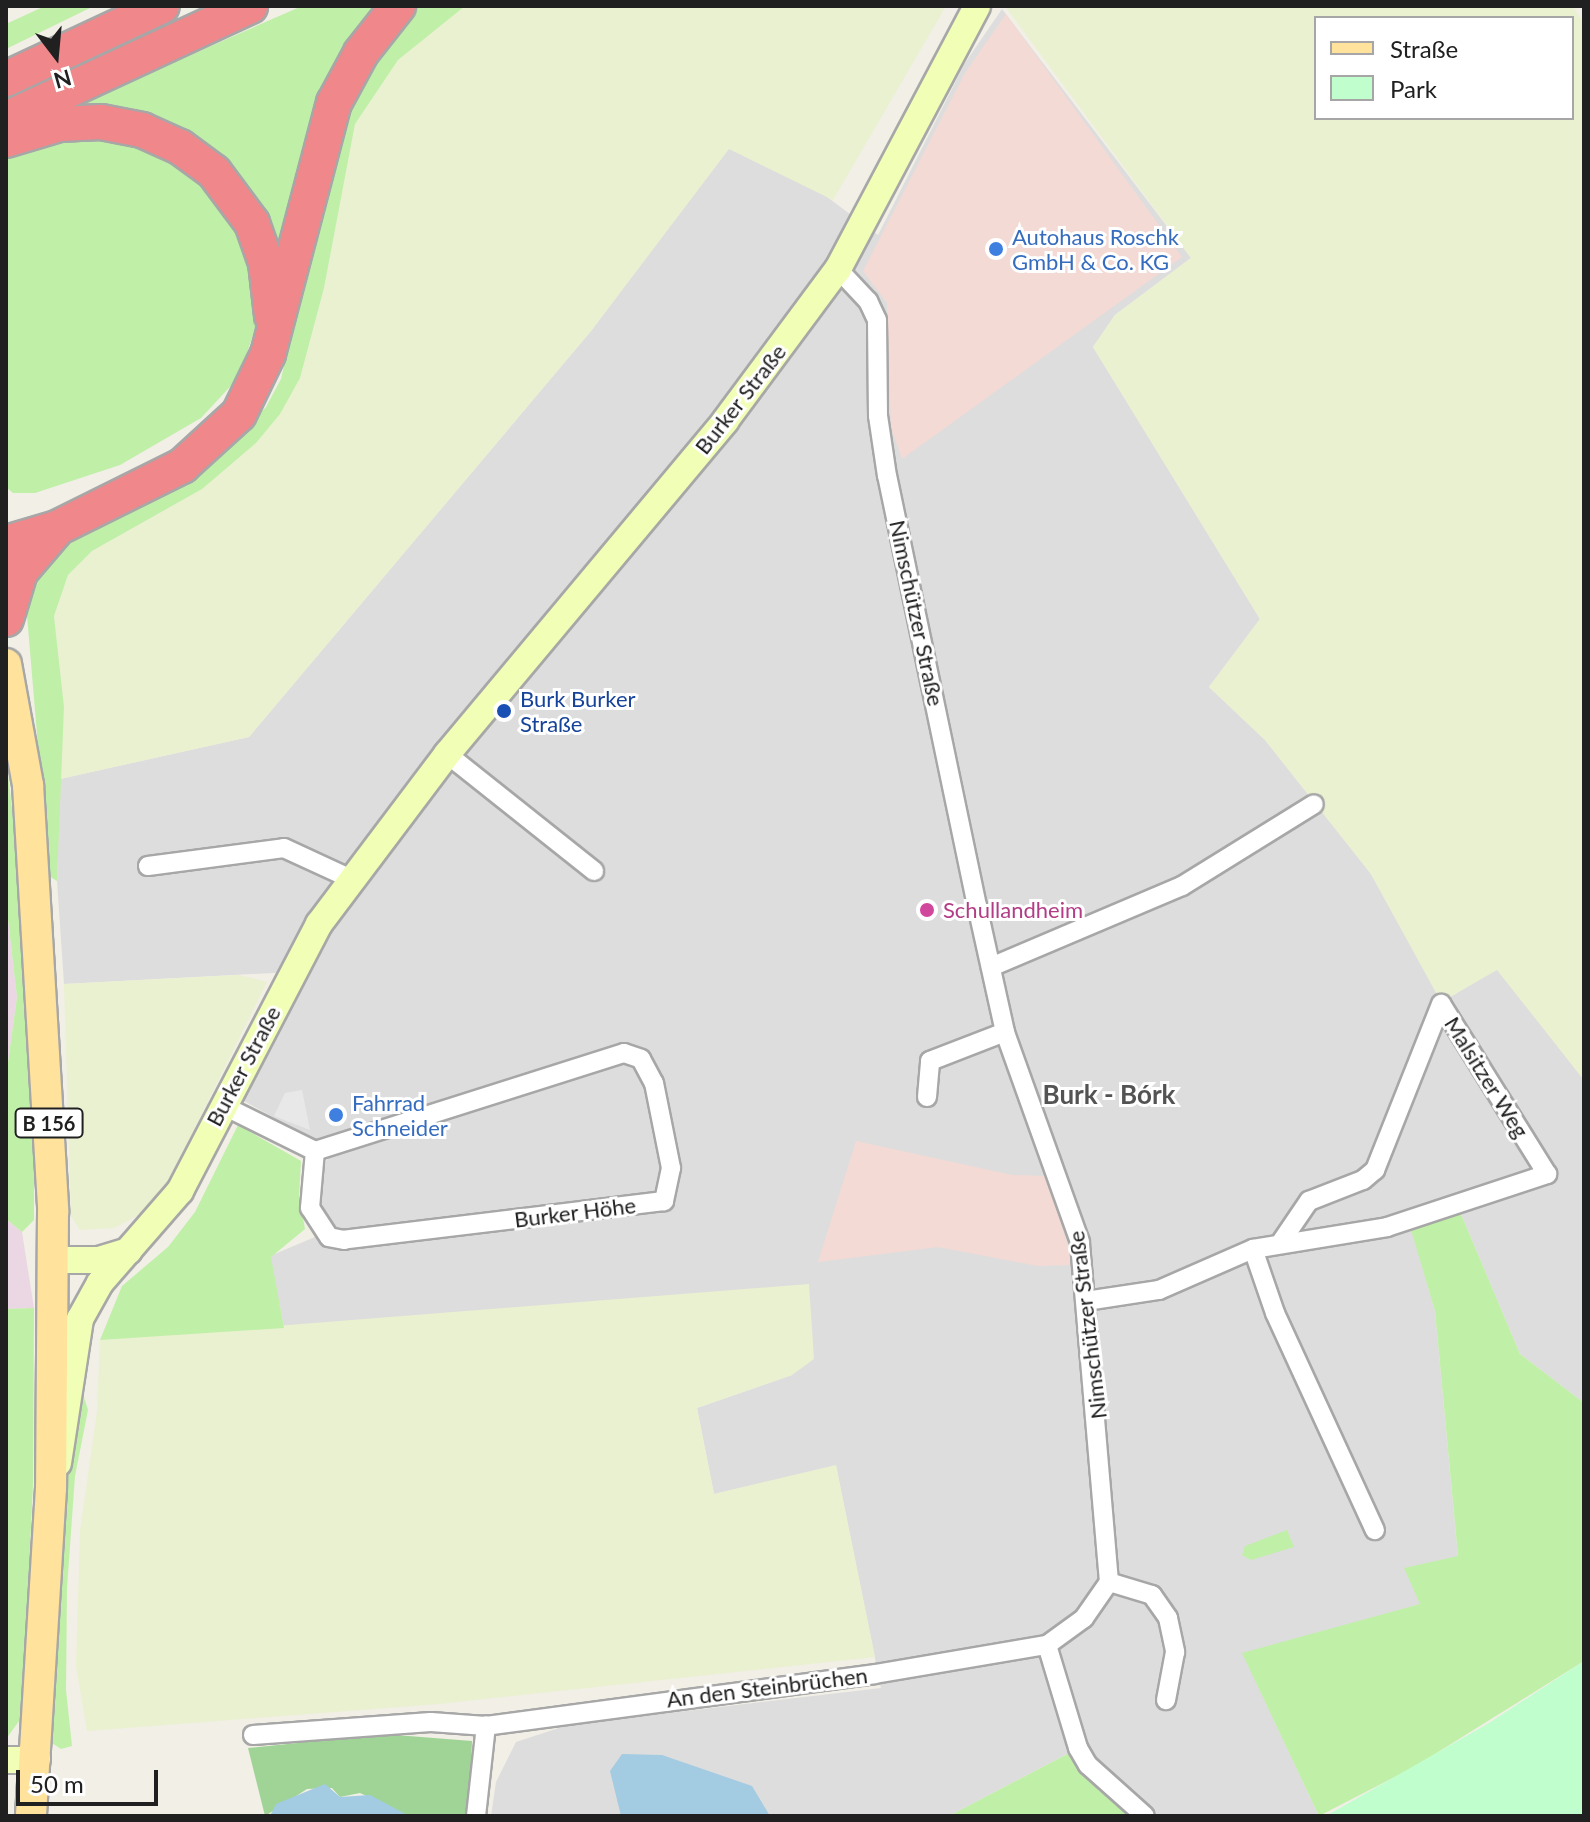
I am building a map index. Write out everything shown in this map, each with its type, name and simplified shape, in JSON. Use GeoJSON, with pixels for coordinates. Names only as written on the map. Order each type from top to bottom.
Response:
{"type":"FeatureCollection","features":[{"type":"Feature","properties":{"kind":"highway"},"geometry":{"type":"LineString","coordinates":[[6,79],[162,6]]}},
{"type":"Feature","properties":{"kind":"highway"},"geometry":{"type":"LineString","coordinates":[[6,119],[250,6]]}},
{"type":"Feature","properties":{"kind":"highway"},"geometry":{"type":"LineString","coordinates":[[6,543],[57,528],[105,500],[182,466],[213,443],[251,395],[273,332],[324,129],[361,53],[398,6]]}},
{"type":"Feature","properties":{"kind":"highway"},"geometry":{"type":"LineString","coordinates":[[6,140],[59,124],[101,122],[142,130],[198,159],[229,188],[252,223],[266,263],[273,332]]}},
{"type":"Feature","properties":{"kind":"highway"},"geometry":{"type":"LineString","coordinates":[[6,522],[105,500]]}},
{"type":"Feature","properties":{"kind":"highway"},"geometry":{"type":"LineString","coordinates":[[6,619],[20,572],[57,528]]}},
{"type":"Feature","properties":{"kind":"main road","name":"B 156"},"geometry":{"type":"LineString","coordinates":[[6,664],[32,843],[54,1260],[51,1488],[37,1759],[31,1816]]}},
{"type":"Feature","properties":{"kind":"street","name":"Burker Straße"},"geometry":{"type":"LineString","coordinates":[[51,1488],[67,1427],[80,1319],[100,1283],[132,1250],[180,1191],[222,1105],[349,878],[447,754],[725,421],[838,269],[977,6]]}},
{"type":"Feature","properties":{"kind":"street","name":"Nimschützer Straße"},"geometry":{"type":"LineString","coordinates":[[838,269],[868,301],[877,320],[878,416],[887,476],[1005,1032],[1076,1222],[1086,1301],[1109,1582]]}},
{"type":"Feature","properties":{"kind":"street"},"geometry":{"type":"LineString","coordinates":[[447,754],[594,871]]}},
{"type":"Feature","properties":{"kind":"street"},"geometry":{"type":"LineString","coordinates":[[991,967],[1182,886],[1314,804]]}},
{"type":"Feature","properties":{"kind":"street"},"geometry":{"type":"LineString","coordinates":[[148,866],[284,848],[349,878]]}},
{"type":"Feature","properties":{"kind":"street","name":"Malsitzer Weg"},"geometry":{"type":"LineString","coordinates":[[1086,1301],[1159,1290],[1253,1249],[1387,1227],[1547,1174],[1441,1004],[1375,1170],[1363,1180],[1309,1201],[1281,1242]]}},
{"type":"Feature","properties":{"kind":"street"},"geometry":{"type":"LineString","coordinates":[[927,1097],[930,1061],[1005,1032]]}},
{"type":"Feature","properties":{"kind":"street","name":"Burker Höhe"},"geometry":{"type":"LineString","coordinates":[[624,1053],[641,1059],[654,1083],[671,1168],[664,1201],[344,1240],[329,1237],[310,1208],[315,1151],[624,1053]]}},
{"type":"Feature","properties":{"kind":"street"},"geometry":{"type":"LineString","coordinates":[[222,1105],[315,1151]]}},
{"type":"Feature","properties":{"kind":"street"},"geometry":{"type":"LineString","coordinates":[[1253,1249],[1275,1313],[1375,1530]]}},
{"type":"Feature","properties":{"kind":"street"},"geometry":{"type":"LineString","coordinates":[[54,1260],[99,1260],[132,1250]]}},
{"type":"Feature","properties":{"kind":"street"},"geometry":{"type":"LineString","coordinates":[[1145,1816],[1088,1765],[1078,1748],[1047,1645],[1084,1618],[1109,1582],[1152,1595],[1168,1618],[1175,1652],[1166,1700]]}},
{"type":"Feature","properties":{"kind":"street","name":"An den Steinbrüchen"},"geometry":{"type":"LineString","coordinates":[[253,1735],[431,1722],[486,1726],[875,1674],[1047,1645]]}},
{"type":"Feature","properties":{"kind":"street"},"geometry":{"type":"LineString","coordinates":[[476,1816],[486,1726]]}},
{"type":"Feature","properties":{"kind":"street"},"geometry":{"type":"LineString","coordinates":[[6,1760],[37,1759]]}},
{"type":"Feature","properties":{"kind":"shaded area"},"geometry":{"type":"Polygon","coordinates":[[[1002,9],[1191,258],[1115,315],[1093,347],[1260,619],[1209,687],[1265,740],[1371,874],[1442,1002],[1497,969],[1584,1080],[1584,1403],[1520,1354],[1458,1207],[1410,1223],[1435,1311],[1458,1557],[1421,1604],[1243,1654],[1319,1816],[1145,1816],[1075,1750],[949,1816],[491,1816],[496,1782],[516,1742],[568,1725],[881,1688],[836,1466],[714,1494],[697,1408],[792,1375],[809,1285],[284,1328],[270,1256],[329,1231],[317,1183],[322,1165],[335,1152],[244,1101],[310,971],[64,984],[57,881],[60,779],[249,737],[591,331],[729,148],[811,185],[878,235],[965,63],[1002,9]]]}},
{"type":"Feature","properties":{"kind":"shaded area"},"geometry":{"type":"Polygon","coordinates":[[[1006,14],[1182,257],[902,459],[891,427],[887,303],[863,271],[965,73],[1006,14]]]}},
{"type":"Feature","properties":{"kind":"shaded area"},"geometry":{"type":"Polygon","coordinates":[[[6,902],[17,997],[6,1077],[6,902]]]}},
{"type":"Feature","properties":{"kind":"shaded area"},"geometry":{"type":"Polygon","coordinates":[[[302,1090],[310,1130],[274,1116],[285,1093],[302,1090]]]}},
{"type":"Feature","properties":{"kind":"shaded area"},"geometry":{"type":"Polygon","coordinates":[[[856,1141],[1012,1175],[1048,1176],[1073,1265],[1038,1266],[938,1247],[818,1262],[856,1141]]]}},
{"type":"Feature","properties":{"kind":"shaded area"},"geometry":{"type":"Polygon","coordinates":[[[6,1219],[22,1232],[34,1308],[6,1309],[6,1219]]]}},
{"type":"Feature","properties":{"kind":"green space"},"geometry":{"type":"Polygon","coordinates":[[[45,6],[94,6],[6,49],[6,24],[45,6]]]}},
{"type":"Feature","properties":{"kind":"green space"},"geometry":{"type":"Polygon","coordinates":[[[302,6],[383,6],[286,273],[244,191],[81,112],[77,105],[302,6]]]}},
{"type":"Feature","properties":{"kind":"green space"},"geometry":{"type":"Polygon","coordinates":[[[411,6],[465,6],[398,60],[355,124],[324,288],[300,378],[280,414],[256,443],[202,489],[92,551],[68,575],[54,616],[64,707],[57,881],[49,876],[25,592],[46,550],[218,458],[266,407],[281,379],[328,164],[353,90],[411,6]]]}},
{"type":"Feature","properties":{"kind":"green space"},"geometry":{"type":"Polygon","coordinates":[[[464,6],[946,6],[833,200],[729,149],[591,331],[249,737],[60,779],[64,707],[54,616],[68,575],[92,551],[202,489],[300,378],[324,288],[355,124],[398,60],[464,6]]]}},
{"type":"Feature","properties":{"kind":"green space"},"geometry":{"type":"Polygon","coordinates":[[[1005,6],[1573,6],[1584,24],[1584,1080],[1497,970],[1441,1002],[1371,874],[1265,740],[1209,687],[1260,619],[1093,347],[1115,315],[1191,258],[1005,6]]]}},
{"type":"Feature","properties":{"kind":"green space"},"geometry":{"type":"Polygon","coordinates":[[[84,130],[184,155],[245,222],[260,313],[239,377],[201,418],[120,465],[35,493],[13,493],[6,487],[6,149],[84,130]]]}},
{"type":"Feature","properties":{"kind":"green space"},"geometry":{"type":"Polygon","coordinates":[[[6,758],[17,851],[34,1121],[34,1220],[22,1232],[6,1219],[6,1077],[17,997],[6,902],[6,758]]]}},
{"type":"Feature","properties":{"kind":"green space"},"geometry":{"type":"Polygon","coordinates":[[[238,975],[267,982],[168,1182],[148,1210],[114,1228],[80,1230],[71,1216],[64,984],[238,975]]]}},
{"type":"Feature","properties":{"kind":"green space"},"geometry":{"type":"Polygon","coordinates":[[[238,1125],[301,1161],[299,1196],[305,1229],[271,1257],[284,1328],[100,1340],[122,1286],[168,1247],[195,1212],[238,1125]]]}},
{"type":"Feature","properties":{"kind":"green space"},"geometry":{"type":"Polygon","coordinates":[[[1458,1207],[1520,1354],[1584,1403],[1584,1661],[1414,1767],[1319,1816],[1242,1653],[1420,1604],[1404,1568],[1458,1556],[1435,1311],[1409,1223],[1458,1207]]]}},
{"type":"Feature","properties":{"kind":"green space"},"geometry":{"type":"Polygon","coordinates":[[[809,1284],[814,1359],[792,1375],[697,1408],[714,1494],[836,1465],[875,1657],[439,1704],[87,1731],[76,1666],[80,1531],[97,1412],[100,1340],[809,1284]]]}},
{"type":"Feature","properties":{"kind":"green space"},"geometry":{"type":"Polygon","coordinates":[[[34,1308],[33,1484],[22,1717],[6,1739],[6,1309],[34,1308]]]}},
{"type":"Feature","properties":{"kind":"green space"},"geometry":{"type":"Polygon","coordinates":[[[78,1378],[88,1410],[75,1476],[67,1588],[66,1690],[72,1746],[61,1749],[52,1743],[66,1480],[78,1378]]]}},
{"type":"Feature","properties":{"kind":"green space"},"geometry":{"type":"Polygon","coordinates":[[[1287,1530],[1294,1547],[1251,1560],[1242,1555],[1245,1546],[1287,1530]]]}},
{"type":"Feature","properties":{"kind":"green space"},"geometry":{"type":"Polygon","coordinates":[[[1584,1661],[1584,1816],[1326,1816],[1489,1723],[1584,1661]]]}},
{"type":"Feature","properties":{"kind":"green space"},"geometry":{"type":"Polygon","coordinates":[[[383,1734],[472,1741],[469,1816],[409,1816],[360,1793],[340,1797],[332,1788],[307,1789],[265,1816],[248,1748],[383,1734]]]}},
{"type":"Feature","properties":{"kind":"green space"},"geometry":{"type":"Polygon","coordinates":[[[1075,1750],[1145,1816],[949,1816],[1075,1750]]]}},
{"type":"Feature","properties":{"kind":"water"},"geometry":{"type":"Polygon","coordinates":[[[622,1754],[662,1755],[752,1786],[770,1816],[621,1816],[610,1771],[622,1754]]]}},
{"type":"Feature","properties":{"kind":"water"},"geometry":{"type":"Polygon","coordinates":[[[325,1784],[340,1797],[370,1795],[409,1816],[270,1816],[276,1804],[325,1784]]]}},
{"type":"Feature","properties":{"kind":"place","name":"Autohaus Roschk GmbH & Co. KG"},"geometry":{"type":"Point","coordinates":[996,249]}},
{"type":"Feature","properties":{"kind":"place","name":"Burk Burker Straße"},"geometry":{"type":"Point","coordinates":[504,711]}},
{"type":"Feature","properties":{"kind":"place","name":"Schullandheim"},"geometry":{"type":"Point","coordinates":[927,910]}},
{"type":"Feature","properties":{"kind":"place","name":"Fahrrad Schneider"},"geometry":{"type":"Point","coordinates":[336,1115]}},
{"type":"Feature","properties":{"kind":"district","name":"Burk - Bórk"},"geometry":{"type":"Point","coordinates":[1109,1095]}}]}
